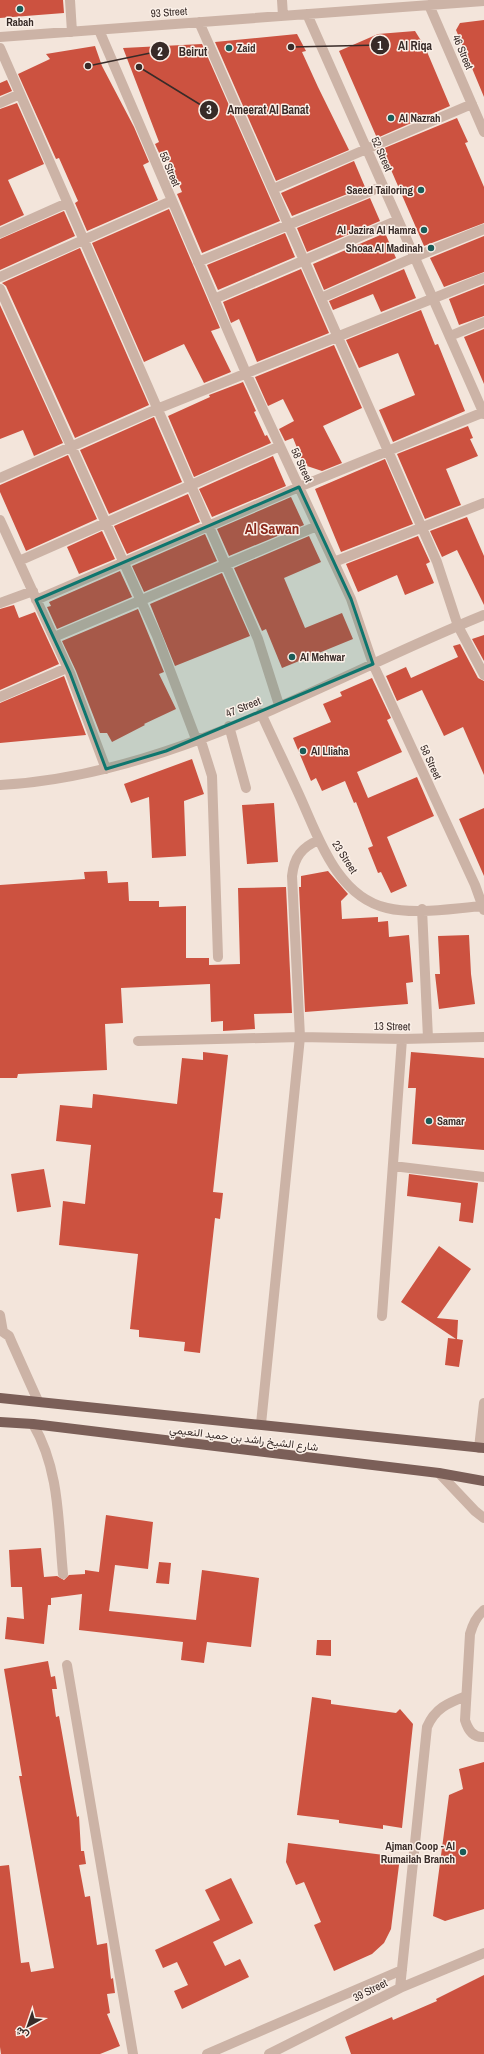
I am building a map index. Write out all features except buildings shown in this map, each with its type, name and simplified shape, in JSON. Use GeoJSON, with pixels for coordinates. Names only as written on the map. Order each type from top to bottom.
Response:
{"type":"FeatureCollection","features":[{"type":"Feature","properties":{"kind":"main road","name":"شارع الشيخ راشد بن حميد النعيمي"},"geometry":{"type":"LineString","coordinates":[[0,1398],[481,1448]]}},
{"type":"Feature","properties":{"kind":"main road","name":"شارع الشيخ راشد بن حميد النعيمي"},"geometry":{"type":"LineString","coordinates":[[0,1422],[33,1424],[439,1473],[484,1481]]}},
{"type":"Feature","properties":{"kind":"street"},"geometry":{"type":"LineString","coordinates":[[70,0],[72,32]]}},
{"type":"Feature","properties":{"kind":"street"},"geometry":{"type":"LineString","coordinates":[[282,0],[283,16]]}},
{"type":"Feature","properties":{"kind":"street","name":"93 Street"},"geometry":{"type":"LineString","coordinates":[[0,37],[484,0]]}},
{"type":"Feature","properties":{"kind":"street","name":"46 Street"},"geometry":{"type":"LineString","coordinates":[[429,5],[472,104],[482,121],[484,132]]}},
{"type":"Feature","properties":{"kind":"street","name":"52 Street"},"geometry":{"type":"LineString","coordinates":[[307,14],[484,413]]}},
{"type":"Feature","properties":{"kind":"street"},"geometry":{"type":"LineString","coordinates":[[199,22],[422,527],[437,562],[458,626],[484,675]]}},
{"type":"Feature","properties":{"kind":"street","name":"58 Street"},"geometry":{"type":"LineString","coordinates":[[99,30],[170,201],[246,373],[351,599],[373,664],[484,907]]}},
{"type":"Feature","properties":{"kind":"street"},"geometry":{"type":"LineString","coordinates":[[0,48],[258,639],[279,705]]}},
{"type":"Feature","properties":{"kind":"street"},"geometry":{"type":"LineString","coordinates":[[0,103],[20,94]]}},
{"type":"Feature","properties":{"kind":"street"},"geometry":{"type":"LineString","coordinates":[[273,189],[472,104]]}},
{"type":"Feature","properties":{"kind":"street"},"geometry":{"type":"LineString","coordinates":[[198,262],[383,186]]}},
{"type":"Feature","properties":{"kind":"street"},"geometry":{"type":"LineString","coordinates":[[0,277],[170,201]]}},
{"type":"Feature","properties":{"kind":"street"},"geometry":{"type":"LineString","coordinates":[[0,233],[67,203]]}},
{"type":"Feature","properties":{"kind":"street"},"geometry":{"type":"LineString","coordinates":[[214,299],[398,220]]}},
{"type":"Feature","properties":{"kind":"street"},"geometry":{"type":"LineString","coordinates":[[321,298],[484,229]]}},
{"type":"Feature","properties":{"kind":"street"},"geometry":{"type":"LineString","coordinates":[[0,478],[157,409],[484,278]]}},
{"type":"Feature","properties":{"kind":"street"},"geometry":{"type":"LineString","coordinates":[[0,289],[157,636],[212,776],[218,956]]}},
{"type":"Feature","properties":{"kind":"street"},"geometry":{"type":"LineString","coordinates":[[450,336],[484,322]]}},
{"type":"Feature","properties":{"kind":"street"},"geometry":{"type":"LineString","coordinates":[[0,603],[34,595],[124,562],[388,451],[484,413]]}},
{"type":"Feature","properties":{"kind":"street"},"geometry":{"type":"LineString","coordinates":[[19,560],[280,446]]}},
{"type":"Feature","properties":{"kind":"street"},"geometry":{"type":"LineString","coordinates":[[334,562],[484,503]]}},
{"type":"Feature","properties":{"kind":"street"},"geometry":{"type":"LineString","coordinates":[[0,520],[54,637],[106,769]]}},
{"type":"Feature","properties":{"kind":"street"},"geometry":{"type":"LineString","coordinates":[[54,637],[317,526]]}},
{"type":"Feature","properties":{"kind":"street","name":"47 Street"},"geometry":{"type":"LineString","coordinates":[[0,785],[45,780],[106,769],[136,761],[261,713],[484,615]]}},
{"type":"Feature","properties":{"kind":"street"},"geometry":{"type":"LineString","coordinates":[[0,697],[67,668]]}},
{"type":"Feature","properties":{"kind":"street","name":"23 Street"},"geometry":{"type":"LineString","coordinates":[[261,713],[319,840],[342,877],[361,896],[386,908],[422,909],[484,907]]}},
{"type":"Feature","properties":{"kind":"street"},"geometry":{"type":"LineString","coordinates":[[229,726],[246,788]]}},
{"type":"Feature","properties":{"kind":"street"},"geometry":{"type":"LineString","coordinates":[[261,1424],[300,1037],[292,876],[296,857],[310,844],[319,840]]}},
{"type":"Feature","properties":{"kind":"street"},"geometry":{"type":"LineString","coordinates":[[422,909],[428,1038]]}},
{"type":"Feature","properties":{"kind":"street","name":"13 Street"},"geometry":{"type":"LineString","coordinates":[[138,1041],[300,1037],[402,1039],[484,1037]]}},
{"type":"Feature","properties":{"kind":"street"},"geometry":{"type":"LineString","coordinates":[[382,1316],[402,1039]]}},
{"type":"Feature","properties":{"kind":"street"},"geometry":{"type":"LineString","coordinates":[[392,1166],[484,1177]]}},
{"type":"Feature","properties":{"kind":"street"},"geometry":{"type":"LineString","coordinates":[[0,1315],[1,1331],[12,1343],[38,1401]]}},
{"type":"Feature","properties":{"kind":"street"},"geometry":{"type":"LineString","coordinates":[[481,1448],[484,1403]]}},
{"type":"Feature","properties":{"kind":"street"},"geometry":{"type":"LineString","coordinates":[[33,1424],[49,1456],[53,1472],[63,1574]]}},
{"type":"Feature","properties":{"kind":"street"},"geometry":{"type":"LineString","coordinates":[[439,1473],[475,1511],[484,1518]]}},
{"type":"Feature","properties":{"kind":"street"},"geometry":{"type":"LineString","coordinates":[[484,1610],[478,1615],[470,1634],[465,1720],[467,1728],[473,1735],[484,1737]]}},
{"type":"Feature","properties":{"kind":"street"},"geometry":{"type":"LineString","coordinates":[[67,1665],[133,2054]]}},
{"type":"Feature","properties":{"kind":"street"},"geometry":{"type":"LineString","coordinates":[[400,1988],[427,1727],[436,1711],[444,1705],[466,1696]]}},
{"type":"Feature","properties":{"kind":"street","name":"39 Street"},"geometry":{"type":"LineString","coordinates":[[275,2053],[400,1988],[484,1953]]}},
{"type":"Feature","properties":{"kind":"street"},"geometry":{"type":"LineString","coordinates":[[207,2054],[402,1970]]}},
{"type":"Feature","properties":{"kind":"highlighted area"},"geometry":{"type":"Polygon","coordinates":[[[299,487],[351,599],[373,664],[166,751],[106,769],[70,673],[36,600],[299,487]]]}},
{"type":"Feature","properties":{"kind":"place","name":"Rabah"},"geometry":{"type":"Point","coordinates":[20,9]}},
{"type":"Feature","properties":{"kind":"place","name":"Al Riqa"},"geometry":{"type":"Point","coordinates":[291,47]}},
{"type":"Feature","properties":{"kind":"place","name":"Zaid"},"geometry":{"type":"Point","coordinates":[229,48]}},
{"type":"Feature","properties":{"kind":"place","name":"Beirut"},"geometry":{"type":"Point","coordinates":[88,66]}},
{"type":"Feature","properties":{"kind":"place","name":"Ameerat Al Banat"},"geometry":{"type":"Point","coordinates":[139,67]}},
{"type":"Feature","properties":{"kind":"place","name":"Al Nazrah"},"geometry":{"type":"Point","coordinates":[391,118]}},
{"type":"Feature","properties":{"kind":"place","name":"Saeed Tailoring"},"geometry":{"type":"Point","coordinates":[421,190]}},
{"type":"Feature","properties":{"kind":"place","name":"Al Jazira Al Hamra"},"geometry":{"type":"Point","coordinates":[424,230]}},
{"type":"Feature","properties":{"kind":"place","name":"Shoaa Al Madinah"},"geometry":{"type":"Point","coordinates":[431,248]}},
{"type":"Feature","properties":{"kind":"place","name":"Al Mehwar"},"geometry":{"type":"Point","coordinates":[292,657]}},
{"type":"Feature","properties":{"kind":"place","name":"Al Lliaha"},"geometry":{"type":"Point","coordinates":[303,751]}},
{"type":"Feature","properties":{"kind":"place","name":"Samar"},"geometry":{"type":"Point","coordinates":[429,1121]}},
{"type":"Feature","properties":{"kind":"place","name":"Ajman Coop - Al Rumailah Branch"},"geometry":{"type":"Point","coordinates":[463,1852]}},
{"type":"Feature","properties":{"kind":"district","name":"Al Sawan"},"geometry":{"type":"Point","coordinates":[272,529]}}]}
